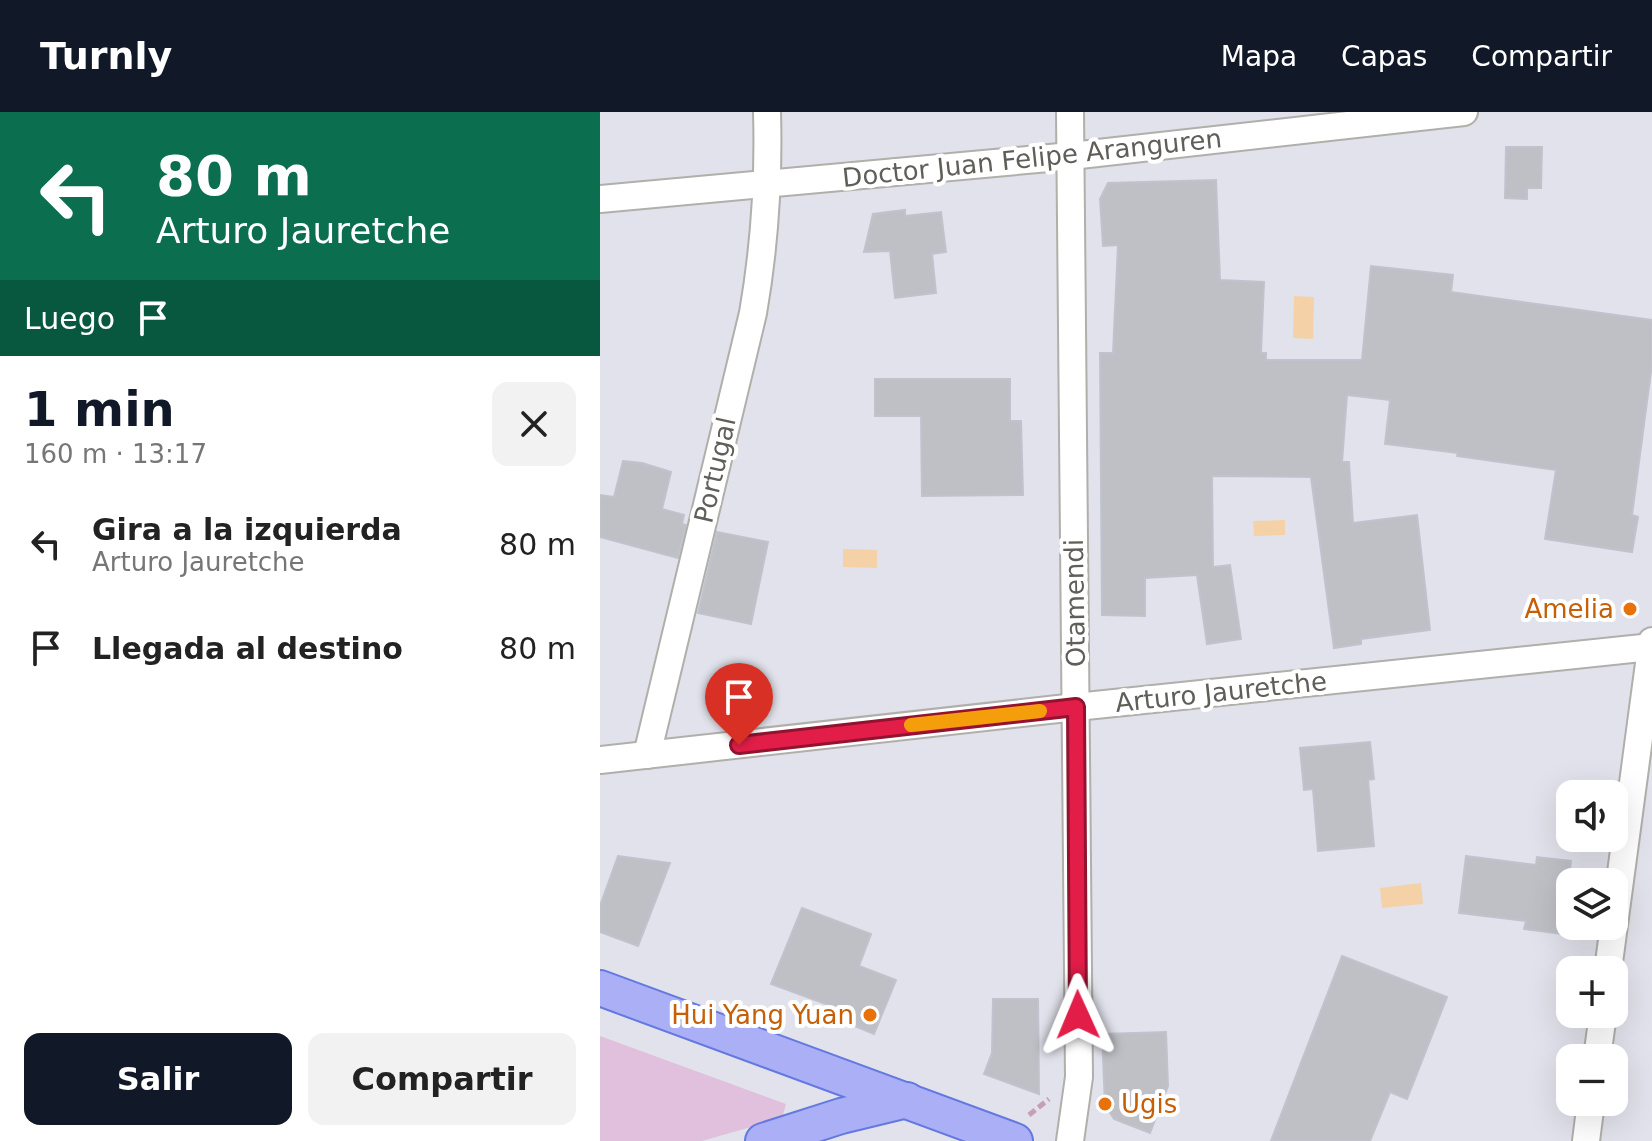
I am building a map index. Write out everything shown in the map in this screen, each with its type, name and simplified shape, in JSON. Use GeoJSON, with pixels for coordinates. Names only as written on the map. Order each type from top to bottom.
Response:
{"type":"FeatureCollection","features":[{"type":"Feature","properties":{"kind":"main road"},"geometry":{"type":"LineString","coordinates":[[600,988],[1008,1139]]}},
{"type":"Feature","properties":{"kind":"main road"},"geometry":{"type":"LineString","coordinates":[[763,1141],[841,1116],[907,1100]]}},
{"type":"Feature","properties":{"kind":"street","name":"Portugal"},"geometry":{"type":"LineString","coordinates":[[647,755],[753,313],[763,258],[769,183],[767,112]]}},
{"type":"Feature","properties":{"kind":"street","name":"Otamendi"},"geometry":{"type":"LineString","coordinates":[[1070,112],[1079,1077],[1070,1141]]}},
{"type":"Feature","properties":{"kind":"street","name":"Doctor Juan Felipe Aranguren"},"geometry":{"type":"LineString","coordinates":[[600,199],[1071,156],[1412,115],[1464,112]]}},
{"type":"Feature","properties":{"kind":"street"},"geometry":{"type":"LineString","coordinates":[[1610,956],[1652,641]]}},
{"type":"Feature","properties":{"kind":"street","name":"Arturo Jauretche"},"geometry":{"type":"LineString","coordinates":[[600,760],[1652,647]]}},
{"type":"Feature","properties":{"kind":"street"},"geometry":{"type":"LineString","coordinates":[[1586,1141],[1589,1116]]}},
{"type":"Feature","properties":{"kind":"path"},"geometry":{"type":"LineString","coordinates":[[1008,1139],[1079,1077]]}},
{"type":"Feature","properties":{"kind":"shaded area"},"geometry":{"type":"Polygon","coordinates":[[[1294,296],[1314,297],[1313,339],[1293,338],[1294,296]]]}},
{"type":"Feature","properties":{"kind":"shaded area"},"geometry":{"type":"Polygon","coordinates":[[[1285,520],[1285,535],[1254,536],[1253,521],[1285,520]]]}},
{"type":"Feature","properties":{"kind":"shaded area"},"geometry":{"type":"Polygon","coordinates":[[[843,549],[877,550],[877,568],[843,567],[843,549]]]}},
{"type":"Feature","properties":{"kind":"shaded area"},"geometry":{"type":"Polygon","coordinates":[[[1421,883],[1423,904],[1382,908],[1380,888],[1421,883]]]}},
{"type":"Feature","properties":{"kind":"shaded area"},"geometry":{"type":"Polygon","coordinates":[[[600,1036],[786,1104],[782,1118],[702,1141],[600,1141],[600,1036]]]}},
{"type":"Feature","properties":{"kind":"building"},"geometry":{"type":"Polygon","coordinates":[[[1506,147],[1542,147],[1541,188],[1527,188],[1527,199],[1505,198],[1506,147]]]}},
{"type":"Feature","properties":{"kind":"building"},"geometry":{"type":"Polygon","coordinates":[[[1216,180],[1220,280],[1264,282],[1261,353],[1266,353],[1266,360],[1362,360],[1371,266],[1453,275],[1451,292],[1652,320],[1652,364],[1632,515],[1638,517],[1632,552],[1545,539],[1556,470],[1385,444],[1390,400],[1347,395],[1342,462],[1349,462],[1353,523],[1417,515],[1430,630],[1361,639],[1361,644],[1334,648],[1311,477],[1212,476],[1213,567],[1230,565],[1241,639],[1207,644],[1197,575],[1145,578],[1145,616],[1102,615],[1100,353],[1113,353],[1118,245],[1103,246],[1100,199],[1108,183],[1216,180]]]}},
{"type":"Feature","properties":{"kind":"building"},"geometry":{"type":"Polygon","coordinates":[[[905,210],[905,216],[941,212],[946,252],[932,254],[936,293],[895,298],[890,251],[864,252],[873,214],[905,210]]]}},
{"type":"Feature","properties":{"kind":"building"},"geometry":{"type":"Polygon","coordinates":[[[875,379],[1010,379],[1010,421],[1021,421],[1023,495],[922,496],[921,416],[875,416],[875,379]]]}},
{"type":"Feature","properties":{"kind":"building"},"geometry":{"type":"Polygon","coordinates":[[[623,461],[671,472],[662,509],[684,515],[682,524],[686,525],[678,558],[600,537],[600,495],[614,497],[623,461]]]}},
{"type":"Feature","properties":{"kind":"building"},"geometry":{"type":"Polygon","coordinates":[[[717,532],[768,542],[751,624],[698,613],[717,532]]]}},
{"type":"Feature","properties":{"kind":"building"},"geometry":{"type":"Polygon","coordinates":[[[1370,742],[1374,779],[1368,780],[1374,846],[1318,851],[1313,789],[1304,790],[1300,748],[1370,742]]]}},
{"type":"Feature","properties":{"kind":"building"},"geometry":{"type":"Polygon","coordinates":[[[618,856],[670,863],[638,946],[600,932],[600,906],[618,856]]]}},
{"type":"Feature","properties":{"kind":"building"},"geometry":{"type":"Polygon","coordinates":[[[1466,856],[1536,865],[1537,857],[1571,861],[1570,868],[1556,868],[1556,933],[1524,929],[1526,921],[1459,913],[1466,856]]]}},
{"type":"Feature","properties":{"kind":"building"},"geometry":{"type":"Polygon","coordinates":[[[802,908],[871,934],[859,966],[896,980],[874,1034],[852,1025],[856,1015],[771,984],[802,908]]]}},
{"type":"Feature","properties":{"kind":"building"},"geometry":{"type":"Polygon","coordinates":[[[1342,956],[1447,997],[1407,1099],[1390,1092],[1370,1141],[1271,1141],[1342,956]]]}},
{"type":"Feature","properties":{"kind":"building"},"geometry":{"type":"Polygon","coordinates":[[[993,999],[1038,999],[1039,1094],[984,1074],[992,1053],[993,999]]]}},
{"type":"Feature","properties":{"kind":"building"},"geometry":{"type":"Polygon","coordinates":[[[1166,1032],[1168,1086],[1150,1133],[1114,1119],[1105,1105],[1102,1034],[1166,1032]]]}},
{"type":"Feature","properties":{"kind":"slow traffic"},"geometry":{"type":"LineString","coordinates":[[911,725],[1040,711]]}},
{"type":"Feature","properties":{"kind":"place","name":"Amelia"},"geometry":{"type":"Point","coordinates":[1630,609]}},
{"type":"Feature","properties":{"kind":"place","name":"Hui Yang Yuan"},"geometry":{"type":"Point","coordinates":[870,1015]}},
{"type":"Feature","properties":{"kind":"place","name":"Ugis"},"geometry":{"type":"Point","coordinates":[1105,1104]}},
{"type":"Feature","properties":{"kind":"route"},"geometry":{"type":"LineString","coordinates":[[739,745],[1076,707],[1078,1015]]}}]}
